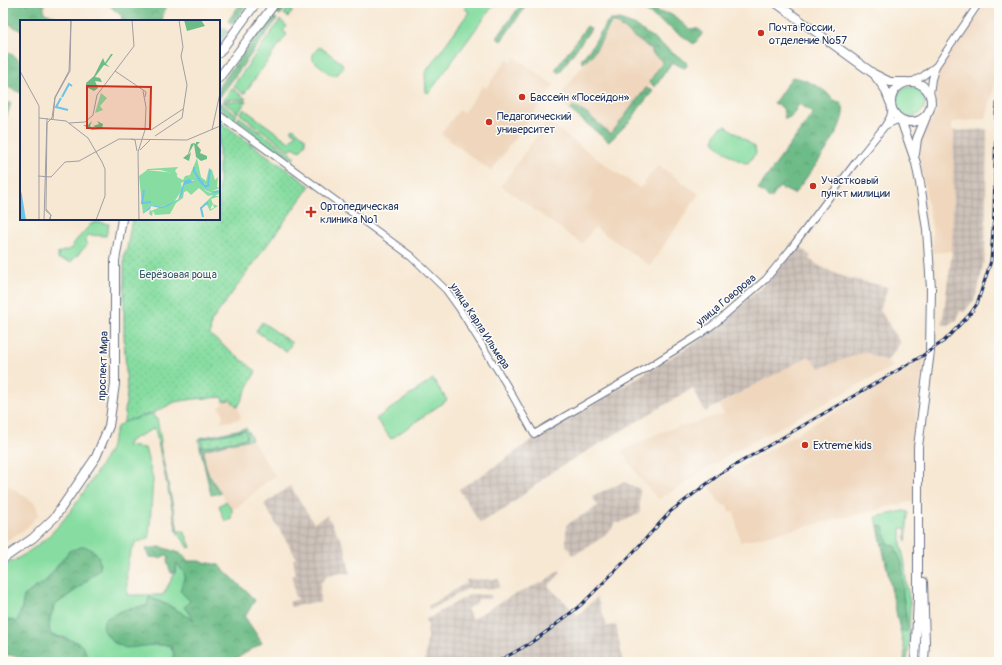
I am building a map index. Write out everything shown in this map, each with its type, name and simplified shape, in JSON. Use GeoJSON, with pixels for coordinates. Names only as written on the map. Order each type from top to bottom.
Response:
{"type":"FeatureCollection","features":[{"type":"Feature","properties":{"kind":"main road"},"geometry":{"type":"LineString","coordinates":[[220,52],[256,3]]}},
{"type":"Feature","properties":{"kind":"main road"},"geometry":{"type":"LineString","coordinates":[[259,3],[270,10]]}},
{"type":"Feature","properties":{"kind":"main road"},"geometry":{"type":"LineString","coordinates":[[220,77],[275,3]]}},
{"type":"Feature","properties":{"kind":"main road"},"geometry":{"type":"LineString","coordinates":[[776,3],[874,74],[890,82],[910,82],[923,86],[930,94],[932,104],[916,139],[916,163]]}},
{"type":"Feature","properties":{"kind":"main road"},"geometry":{"type":"LineString","coordinates":[[874,74],[885,89],[897,117],[910,123],[921,120],[927,115]]}},
{"type":"Feature","properties":{"kind":"main road"},"geometry":{"type":"LineString","coordinates":[[891,106],[891,98],[898,86],[910,82]]}},
{"type":"Feature","properties":{"kind":"main road"},"geometry":{"type":"LineString","coordinates":[[901,120],[916,163],[924,210],[930,259],[932,318],[930,351],[918,435],[918,599],[915,662]]}},
{"type":"Feature","properties":{"kind":"main road","name":"проспект Мира"},"geometry":{"type":"LineString","coordinates":[[3,559],[37,535],[55,517],[90,467],[107,431],[112,412],[115,384],[116,261],[122,220]]}},
{"type":"Feature","properties":{"kind":"main road","name":"проспект Мира"},"geometry":{"type":"LineString","coordinates":[[120,229],[125,220]]}},
{"type":"Feature","properties":{"kind":"main road"},"geometry":{"type":"LineString","coordinates":[[918,504],[924,599],[925,658],[928,662]]}},
{"type":"Feature","properties":{"kind":"street"},"geometry":{"type":"LineString","coordinates":[[930,94],[936,66],[979,3]]}},
{"type":"Feature","properties":{"kind":"street"},"geometry":{"type":"LineString","coordinates":[[910,82],[936,66]]}},
{"type":"Feature","properties":{"kind":"street"},"geometry":{"type":"LineString","coordinates":[[884,127],[890,117],[891,106]]}},
{"type":"Feature","properties":{"kind":"street","name":"улица Карла Ильмера"},"geometry":{"type":"LineString","coordinates":[[220,116],[426,269],[446,290],[459,308],[506,384],[534,434]]}},
{"type":"Feature","properties":{"kind":"street"},"geometry":{"type":"LineString","coordinates":[[884,127],[895,121],[901,120]]}},
{"type":"Feature","properties":{"kind":"street","name":"улица Говорова"},"geometry":{"type":"LineString","coordinates":[[534,434],[699,336],[722,318],[766,279],[884,127]]}},
{"type":"Feature","properties":{"kind":"shaded area"},"geometry":{"type":"Polygon","coordinates":[[[986,3],[999,3],[999,70],[986,119],[951,122],[951,127],[954,131],[952,251],[933,253],[932,228],[920,159],[920,141],[923,132],[934,116],[936,109],[934,86],[936,73],[986,3]]]}},
{"type":"Feature","properties":{"kind":"shaded area"},"geometry":{"type":"Polygon","coordinates":[[[616,20],[669,59],[610,139],[557,100],[616,20]]]}},
{"type":"Feature","properties":{"kind":"shaded area","name":"Педагогический университет"},"geometry":{"type":"Polygon","coordinates":[[[515,57],[554,85],[491,171],[441,134],[459,110],[463,113],[483,86],[486,88],[507,59],[511,62],[515,57]]]}},
{"type":"Feature","properties":{"kind":"shaded area"},"geometry":{"type":"Polygon","coordinates":[[[547,121],[611,169],[640,188],[658,165],[699,194],[650,266],[595,227],[582,244],[501,186],[547,121]]]}},
{"type":"Feature","properties":{"kind":"shaded area"},"geometry":{"type":"Polygon","coordinates":[[[987,129],[985,256],[978,290],[974,300],[964,312],[960,311],[957,320],[948,325],[942,324],[952,253],[954,131],[987,129]]]}},
{"type":"Feature","properties":{"kind":"shaded area"},"geometry":{"type":"Polygon","coordinates":[[[798,246],[811,256],[809,259],[821,267],[844,277],[888,287],[880,310],[900,343],[887,362],[865,352],[820,368],[809,356],[705,412],[693,388],[552,472],[505,509],[480,523],[459,489],[490,470],[536,437],[586,409],[701,339],[725,320],[769,280],[798,246]]]}},
{"type":"Feature","properties":{"kind":"shaded area"},"geometry":{"type":"Polygon","coordinates":[[[865,352],[894,366],[721,459],[670,493],[658,499],[637,475],[622,451],[661,432],[724,414],[719,406],[809,355],[820,368],[865,352]]]}},
{"type":"Feature","properties":{"kind":"shaded area"},"geometry":{"type":"Polygon","coordinates":[[[924,359],[914,435],[913,501],[740,542],[734,511],[729,512],[727,505],[723,506],[721,502],[719,503],[709,485],[924,359]]]}},
{"type":"Feature","properties":{"kind":"shaded area"},"geometry":{"type":"Polygon","coordinates":[[[230,400],[238,407],[241,419],[221,423],[223,415],[219,408],[224,403],[223,401],[230,400]]]}},
{"type":"Feature","properties":{"kind":"shaded area"},"geometry":{"type":"Polygon","coordinates":[[[252,439],[275,476],[241,505],[232,510],[207,472],[204,459],[204,449],[252,439]]]}},
{"type":"Feature","properties":{"kind":"shaded area"},"geometry":{"type":"Polygon","coordinates":[[[3,482],[35,503],[39,515],[25,529],[3,543],[3,482]]]}},
{"type":"Feature","properties":{"kind":"shaded area"},"geometry":{"type":"Polygon","coordinates":[[[624,482],[640,489],[640,513],[620,523],[614,523],[612,529],[590,546],[573,555],[566,545],[566,525],[598,506],[592,496],[624,482]]]}},
{"type":"Feature","properties":{"kind":"shaded area"},"geometry":{"type":"Polygon","coordinates":[[[290,486],[314,523],[327,515],[345,547],[350,574],[342,573],[328,575],[320,584],[320,603],[310,603],[291,607],[289,602],[298,599],[295,597],[292,575],[296,575],[293,559],[296,557],[264,504],[290,486]]]}},
{"type":"Feature","properties":{"kind":"shaded area"},"geometry":{"type":"Polygon","coordinates":[[[559,570],[561,573],[548,586],[578,615],[597,597],[607,626],[616,625],[623,662],[425,662],[428,625],[425,620],[471,594],[491,595],[491,599],[478,599],[476,603],[467,609],[472,619],[511,596],[545,581],[559,570]]]}},
{"type":"Feature","properties":{"kind":"shaded area"},"geometry":{"type":"Polygon","coordinates":[[[499,579],[499,588],[467,589],[430,610],[428,606],[466,584],[466,580],[499,579]]]}},
{"type":"Feature","properties":{"kind":"green space"},"geometry":{"type":"Polygon","coordinates":[[[3,3],[44,3],[44,13],[57,17],[58,20],[20,20],[20,30],[3,20],[3,3]]]}},
{"type":"Feature","properties":{"kind":"green space"},"geometry":{"type":"Polygon","coordinates":[[[108,3],[166,3],[162,20],[121,20],[122,16],[108,3]]]}},
{"type":"Feature","properties":{"kind":"green space"},"geometry":{"type":"Polygon","coordinates":[[[241,3],[248,3],[232,25],[228,21],[241,3]]]}},
{"type":"Feature","properties":{"kind":"green space"},"geometry":{"type":"Polygon","coordinates":[[[279,3],[289,3],[280,15],[274,11],[279,3]]]}},
{"type":"Feature","properties":{"kind":"green space"},"geometry":{"type":"Polygon","coordinates":[[[292,3],[298,3],[288,17],[284,14],[292,3]]]}},
{"type":"Feature","properties":{"kind":"green space"},"geometry":{"type":"Polygon","coordinates":[[[468,3],[495,3],[429,93],[426,92],[425,73],[469,12],[464,8],[468,3]]]}},
{"type":"Feature","properties":{"kind":"green space"},"geometry":{"type":"Polygon","coordinates":[[[522,3],[528,3],[501,41],[497,38],[522,3]]]}},
{"type":"Feature","properties":{"kind":"green space"},"geometry":{"type":"Polygon","coordinates":[[[645,3],[650,3],[658,12],[672,14],[689,29],[697,29],[703,33],[694,44],[641,8],[645,3]]]}},
{"type":"Feature","properties":{"kind":"green space"},"geometry":{"type":"Polygon","coordinates":[[[271,15],[277,19],[220,97],[220,85],[271,15]]]}},
{"type":"Feature","properties":{"kind":"green space"},"geometry":{"type":"Polygon","coordinates":[[[280,20],[287,26],[283,31],[287,34],[244,94],[233,86],[280,20]]]}},
{"type":"Feature","properties":{"kind":"green space"},"geometry":{"type":"Polygon","coordinates":[[[611,20],[620,20],[636,26],[686,62],[687,66],[684,68],[672,62],[655,87],[649,82],[663,62],[652,53],[651,49],[631,35],[624,28],[620,27],[617,23],[611,23],[595,51],[583,63],[581,60],[593,45],[606,23],[611,20]]]}},
{"type":"Feature","properties":{"kind":"green space"},"geometry":{"type":"Polygon","coordinates":[[[587,26],[591,29],[559,73],[555,70],[587,26]]]}},
{"type":"Feature","properties":{"kind":"green space"},"geometry":{"type":"Polygon","coordinates":[[[224,27],[228,31],[220,42],[220,33],[224,27]]]}},
{"type":"Feature","properties":{"kind":"green space"},"geometry":{"type":"Polygon","coordinates":[[[320,47],[342,63],[343,67],[337,75],[331,75],[313,60],[314,52],[320,47]]]}},
{"type":"Feature","properties":{"kind":"green space"},"geometry":{"type":"Polygon","coordinates":[[[3,50],[16,57],[20,62],[20,93],[3,85],[3,50]]]}},
{"type":"Feature","properties":{"kind":"green space"},"geometry":{"type":"Polygon","coordinates":[[[792,77],[816,85],[825,91],[842,105],[843,116],[833,139],[825,152],[794,194],[779,187],[771,199],[758,189],[813,113],[799,104],[792,116],[785,119],[783,108],[774,103],[792,77]]]}},
{"type":"Feature","properties":{"kind":"green space"},"geometry":{"type":"Polygon","coordinates":[[[910,87],[916,88],[924,96],[924,108],[916,116],[910,117],[904,116],[896,108],[895,102],[896,96],[904,88],[910,87]]]}},
{"type":"Feature","properties":{"kind":"green space"},"geometry":{"type":"Polygon","coordinates":[[[232,88],[246,99],[223,100],[232,88]]]}},
{"type":"Feature","properties":{"kind":"green space"},"geometry":{"type":"Polygon","coordinates":[[[646,88],[653,91],[632,119],[609,142],[570,110],[573,106],[587,114],[611,134],[646,88]]]}},
{"type":"Feature","properties":{"kind":"green space"},"geometry":{"type":"Polygon","coordinates":[[[246,101],[238,113],[223,102],[246,101]]]}},
{"type":"Feature","properties":{"kind":"green space"},"geometry":{"type":"Polygon","coordinates":[[[3,103],[11,103],[6,119],[3,118],[3,103]]]}},
{"type":"Feature","properties":{"kind":"green space"},"geometry":{"type":"Polygon","coordinates":[[[220,103],[237,115],[234,119],[220,108],[220,103]]]}},
{"type":"Feature","properties":{"kind":"green space"},"geometry":{"type":"Polygon","coordinates":[[[244,109],[289,142],[296,134],[291,131],[293,128],[305,138],[305,144],[300,151],[293,147],[290,151],[240,114],[244,109]]]}},
{"type":"Feature","properties":{"kind":"green space"},"geometry":{"type":"Polygon","coordinates":[[[239,117],[295,157],[293,159],[281,151],[274,151],[237,120],[239,117]]]}},
{"type":"Feature","properties":{"kind":"green space","name":"Берёзовая роща"},"geometry":{"type":"Polygon","coordinates":[[[220,122],[310,186],[211,322],[210,335],[256,371],[238,407],[230,400],[223,401],[222,397],[194,399],[175,402],[153,413],[124,422],[127,392],[124,334],[124,254],[127,248],[132,220],[220,220],[220,122]]]}},
{"type":"Feature","properties":{"kind":"green space"},"geometry":{"type":"Polygon","coordinates":[[[726,126],[755,147],[756,153],[748,163],[744,163],[730,155],[720,148],[714,141],[717,131],[726,126]]]}},
{"type":"Feature","properties":{"kind":"green space"},"geometry":{"type":"Polygon","coordinates":[[[96,222],[109,224],[106,236],[88,235],[85,242],[88,244],[71,262],[58,259],[58,253],[73,248],[72,245],[91,224],[96,222]]]}},
{"type":"Feature","properties":{"kind":"green space"},"geometry":{"type":"Polygon","coordinates":[[[262,322],[292,343],[286,352],[256,331],[262,322]]]}},
{"type":"Feature","properties":{"kind":"green space"},"geometry":{"type":"Polygon","coordinates":[[[433,379],[447,400],[391,439],[376,419],[433,379]]]}},
{"type":"Feature","properties":{"kind":"green space"},"geometry":{"type":"Polygon","coordinates":[[[153,413],[154,418],[157,418],[161,441],[160,445],[178,531],[184,531],[191,547],[189,548],[177,532],[155,428],[131,440],[127,446],[145,448],[153,479],[149,538],[136,542],[132,549],[127,568],[127,595],[163,595],[175,573],[177,563],[186,575],[185,594],[190,601],[184,607],[195,621],[168,605],[129,608],[154,645],[170,645],[174,654],[171,662],[88,662],[88,660],[67,638],[51,635],[49,629],[50,618],[55,605],[77,589],[100,569],[61,561],[46,581],[24,596],[17,622],[3,618],[3,567],[39,544],[61,523],[84,492],[104,460],[110,449],[117,427],[124,422],[153,413]]]}},
{"type":"Feature","properties":{"kind":"green space"},"geometry":{"type":"Polygon","coordinates":[[[246,428],[252,439],[230,443],[230,441],[246,438],[245,430],[202,439],[203,447],[200,447],[200,438],[246,428]]]}},
{"type":"Feature","properties":{"kind":"green space"},"geometry":{"type":"Polygon","coordinates":[[[245,430],[247,438],[203,447],[202,439],[245,430]]]}},
{"type":"Feature","properties":{"kind":"green space"},"geometry":{"type":"Polygon","coordinates":[[[230,441],[230,443],[204,450],[206,468],[213,482],[221,493],[211,495],[200,447],[230,441]]]}},
{"type":"Feature","properties":{"kind":"green space"},"geometry":{"type":"Polygon","coordinates":[[[226,501],[232,510],[231,519],[226,521],[219,506],[226,501]]]}},
{"type":"Feature","properties":{"kind":"green space"},"geometry":{"type":"Polygon","coordinates":[[[904,511],[908,512],[906,541],[906,528],[901,528],[901,545],[910,603],[907,662],[904,662],[905,652],[876,517],[904,511]]]}},
{"type":"Feature","properties":{"kind":"green space"},"geometry":{"type":"Polygon","coordinates":[[[878,525],[883,527],[888,543],[895,546],[902,564],[903,594],[908,628],[906,632],[900,630],[878,525]]]}},
{"type":"Feature","properties":{"kind":"green space"},"geometry":{"type":"Polygon","coordinates":[[[84,546],[97,554],[100,569],[77,589],[55,605],[50,618],[49,629],[51,635],[75,641],[80,644],[86,654],[88,662],[47,662],[3,654],[3,618],[17,622],[24,596],[46,581],[69,551],[84,546]]]}},
{"type":"Feature","properties":{"kind":"green space"},"geometry":{"type":"Polygon","coordinates":[[[160,547],[181,553],[188,561],[199,561],[219,565],[255,600],[245,617],[262,643],[236,659],[237,662],[171,662],[174,654],[170,645],[126,648],[113,642],[103,630],[104,620],[125,610],[147,606],[149,597],[168,605],[194,620],[184,607],[190,601],[180,591],[185,575],[177,563],[175,573],[171,573],[167,562],[169,557],[166,555],[160,558],[150,557],[146,549],[160,547]]]}},
{"type":"Feature","properties":{"kind":"railway"},"geometry":{"type":"LineString","coordinates":[[497,662],[529,644],[582,604],[626,560],[671,511],[720,474],[922,356],[944,341],[970,314],[977,304],[991,261],[994,212],[996,114],[999,87]]}},
{"type":"Feature","properties":{"kind":"place","name":"Почта России, отделение №57"},"geometry":{"type":"Point","coordinates":[761,33]}},
{"type":"Feature","properties":{"kind":"place","name":"Бассейн «Посейдон»"},"geometry":{"type":"Point","coordinates":[522,97]}},
{"type":"Feature","properties":{"kind":"place","name":"Педагогический университет"},"geometry":{"type":"Point","coordinates":[489,122]}},
{"type":"Feature","properties":{"kind":"place","name":"Участковый пункт милиции"},"geometry":{"type":"Point","coordinates":[813,186]}},
{"type":"Feature","properties":{"kind":"place","name":"Ортопедическая клиника №1"},"geometry":{"type":"Point","coordinates":[311,212]}},
{"type":"Feature","properties":{"kind":"place","name":"Extreme kids"},"geometry":{"type":"Point","coordinates":[805,445]}}]}
